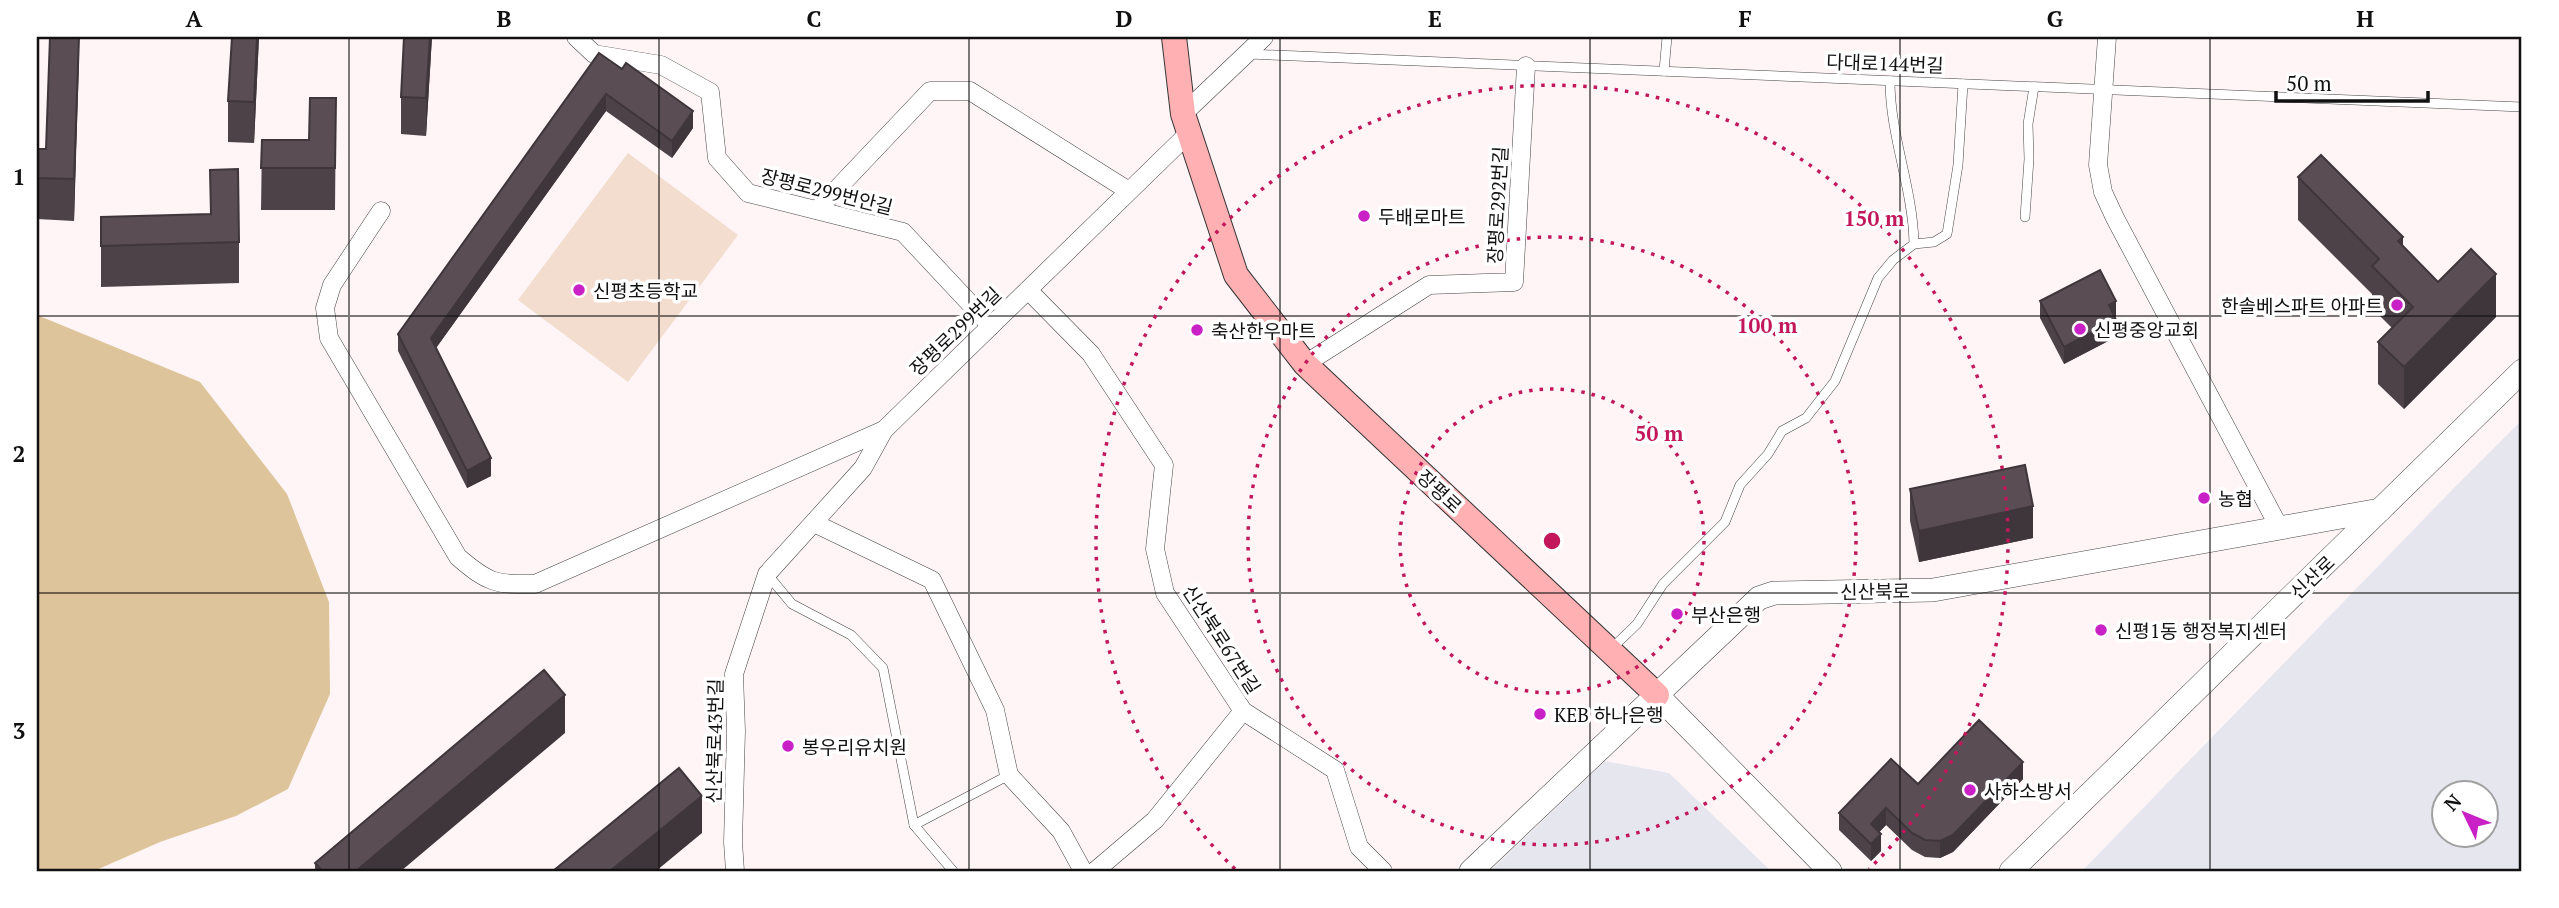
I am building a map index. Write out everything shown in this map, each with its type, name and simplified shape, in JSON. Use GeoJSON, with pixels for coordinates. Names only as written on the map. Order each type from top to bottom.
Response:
{"type":"FeatureCollection","features":[{"type":"Feature","properties":{"kind":"main road","name":"장평로"},"geometry":{"type":"LineString","coordinates":[[1174,37],[1186,124],[1236,275],[1305,364],[1657,695]]}},
{"type":"Feature","properties":{"kind":"street","name":"장평로299번안길"},"geometry":{"type":"LineString","coordinates":[[576,37],[594,54],[661,65],[710,92],[717,158],[748,193],[903,232],[991,326]]}},
{"type":"Feature","properties":{"kind":"street","name":"장평로299번길"},"geometry":{"type":"LineString","coordinates":[[767,575],[863,468],[884,430],[1129,191],[1264,37]]}},
{"type":"Feature","properties":{"kind":"street"},"geometry":{"type":"LineString","coordinates":[[2107,37],[2098,165],[2103,192],[2279,527]]}},
{"type":"Feature","properties":{"kind":"street","name":"장평로292번길"},"geometry":{"type":"LineString","coordinates":[[1305,364],[1429,285],[1514,282],[1526,65]]}},
{"type":"Feature","properties":{"kind":"street"},"geometry":{"type":"LineString","coordinates":[[817,210],[930,91],[970,91],[1129,191]]}},
{"type":"Feature","properties":{"kind":"street"},"geometry":{"type":"LineString","coordinates":[[381,211],[332,285],[325,308],[329,338],[457,557],[480,577],[504,585],[535,584],[884,430]]}},
{"type":"Feature","properties":{"kind":"street","name":"신산북로67번길"},"geometry":{"type":"LineString","coordinates":[[1028,290],[1091,354],[1164,466],[1155,549],[1165,593],[1244,711],[1335,770],[1359,847],[1383,871]]}},
{"type":"Feature","properties":{"kind":"street","name":"신산로"},"geometry":{"type":"LineString","coordinates":[[2011,871],[2522,371]]}},
{"type":"Feature","properties":{"kind":"street","name":"신산북로"},"geometry":{"type":"LineString","coordinates":[[1471,871],[1759,598],[1774,593],[1933,590],[2380,510]]}},
{"type":"Feature","properties":{"kind":"street"},"geometry":{"type":"LineString","coordinates":[[814,523],[932,580],[995,710],[1009,775],[1061,831],[1083,871]]}},
{"type":"Feature","properties":{"kind":"street","name":"신산북로43번길"},"geometry":{"type":"LineString","coordinates":[[735,871],[734,674],[767,575]]}},
{"type":"Feature","properties":{"kind":"street","name":"장평로"},"geometry":{"type":"LineString","coordinates":[[1657,695],[1830,871]]}},
{"type":"Feature","properties":{"kind":"street"},"geometry":{"type":"LineString","coordinates":[[1095,871],[1156,820],[1244,711]]}},
{"type":"Feature","properties":{"kind":"lane"},"geometry":{"type":"LineString","coordinates":[[1664,71],[1667,37]]}},
{"type":"Feature","properties":{"kind":"lane","name":"다대로144번길"},"geometry":{"type":"LineString","coordinates":[[1247,54],[2522,107]]}},
{"type":"Feature","properties":{"kind":"lane"},"geometry":{"type":"LineString","coordinates":[[1890,81],[1890,106],[1906,180],[1914,244]]}},
{"type":"Feature","properties":{"kind":"lane"},"geometry":{"type":"LineString","coordinates":[[1610,650],[1637,624],[1662,583],[1725,522],[1740,485],[1768,454],[1782,432],[1806,418],[1835,381],[1878,278],[1893,260],[1914,244],[1934,242],[1947,234],[1958,165],[1963,84]]}},
{"type":"Feature","properties":{"kind":"lane"},"geometry":{"type":"LineString","coordinates":[[2025,217],[2029,159],[2028,124],[2034,87]]}},
{"type":"Feature","properties":{"kind":"lane"},"geometry":{"type":"LineString","coordinates":[[767,575],[792,604],[851,635],[883,668],[914,825],[953,871]]}},
{"type":"Feature","properties":{"kind":"lane"},"geometry":{"type":"LineString","coordinates":[[914,825],[1009,775]]}},
{"type":"Feature","properties":{"kind":"shaded area"},"geometry":{"type":"Polygon","coordinates":[[[628,153],[738,235],[628,382],[518,300],[628,153]]]}},
{"type":"Feature","properties":{"kind":"shaded area"},"geometry":{"type":"Polygon","coordinates":[[[37,315],[200,382],[287,494],[329,602],[330,694],[288,789],[236,816],[160,842],[94,871],[37,871],[37,315]]]}},
{"type":"Feature","properties":{"kind":"shaded area"},"geometry":{"type":"Polygon","coordinates":[[[2522,420],[2522,871],[2082,871],[2453,489],[2522,420]]]}},
{"type":"Feature","properties":{"kind":"shaded area"},"geometry":{"type":"Polygon","coordinates":[[[1605,761],[1669,773],[1771,871],[1490,871],[1605,761]]]}},
{"type":"Feature","properties":{"kind":"building"},"geometry":{"type":"Polygon","coordinates":[[[50,37],[79,37],[74,179],[37,178],[37,149],[46,149],[50,37]]]}},
{"type":"Feature","properties":{"kind":"building"},"geometry":{"type":"Polygon","coordinates":[[[232,37],[257,37],[254,102],[228,101],[232,37]]]}},
{"type":"Feature","properties":{"kind":"building"},"geometry":{"type":"Polygon","coordinates":[[[404,37],[430,37],[426,98],[401,97],[404,37]]]}},
{"type":"Feature","properties":{"kind":"building"},"geometry":{"type":"Polygon","coordinates":[[[599,53],[622,69],[626,63],[693,111],[672,141],[606,94],[431,338],[491,458],[467,471],[398,334],[599,53]]]}},
{"type":"Feature","properties":{"kind":"building"},"geometry":{"type":"Polygon","coordinates":[[[310,98],[336,98],[335,168],[261,168],[262,140],[309,140],[310,98]]]}},
{"type":"Feature","properties":{"kind":"building"},"geometry":{"type":"Polygon","coordinates":[[[2321,155],[2403,237],[2398,241],[2438,282],[2471,249],[2496,274],[2404,367],[2378,342],[2413,307],[2372,266],[2379,259],[2298,177],[2321,155]]]}},
{"type":"Feature","properties":{"kind":"building"},"geometry":{"type":"Polygon","coordinates":[[[238,169],[239,242],[101,246],[101,217],[211,214],[210,170],[238,169]]]}},
{"type":"Feature","properties":{"kind":"building"},"geometry":{"type":"Polygon","coordinates":[[[2100,270],[2116,301],[2109,305],[2116,320],[2064,347],[2040,301],[2100,270]]]}},
{"type":"Feature","properties":{"kind":"building"},"geometry":{"type":"Polygon","coordinates":[[[2025,465],[2033,506],[1919,531],[1910,489],[2025,465]]]}},
{"type":"Feature","properties":{"kind":"building"},"geometry":{"type":"Polygon","coordinates":[[[544,670],[565,695],[356,871],[322,871],[315,863],[544,670]]]}},
{"type":"Feature","properties":{"kind":"building","name":"사하소방서"},"geometry":{"type":"Polygon","coordinates":[[[1979,720],[2023,762],[1953,835],[1940,841],[1925,840],[1912,833],[1886,808],[1871,824],[1881,834],[1871,844],[1839,813],[1891,759],[1918,784],[1979,720]]]}},
{"type":"Feature","properties":{"kind":"building"},"geometry":{"type":"Polygon","coordinates":[[[679,768],[702,796],[610,871],[553,871],[679,768]]]}},
{"type":"Feature","properties":{"kind":"place","name":"두배로마트"},"geometry":{"type":"Point","coordinates":[1364,216]}},
{"type":"Feature","properties":{"kind":"place","name":"신평초등학교"},"geometry":{"type":"Point","coordinates":[579,290]}},
{"type":"Feature","properties":{"kind":"place","name":"한솔베스파트 아파트"},"geometry":{"type":"Point","coordinates":[2397,305]}},
{"type":"Feature","properties":{"kind":"place","name":"신평중앙교회"},"geometry":{"type":"Point","coordinates":[2080,329]}},
{"type":"Feature","properties":{"kind":"place","name":"축산한우마트"},"geometry":{"type":"Point","coordinates":[1197,330]}},
{"type":"Feature","properties":{"kind":"place","name":"농협"},"geometry":{"type":"Point","coordinates":[2204,498]}},
{"type":"Feature","properties":{"kind":"place","name":"부산은행"},"geometry":{"type":"Point","coordinates":[1677,614]}},
{"type":"Feature","properties":{"kind":"place","name":"신평1동 행정복지센터"},"geometry":{"type":"Point","coordinates":[2101,630]}},
{"type":"Feature","properties":{"kind":"place","name":"KEB 하나은행"},"geometry":{"type":"Point","coordinates":[1540,714]}},
{"type":"Feature","properties":{"kind":"place","name":"봉우리유치원"},"geometry":{"type":"Point","coordinates":[788,746]}},
{"type":"Feature","properties":{"kind":"place","name":"사하소방서"},"geometry":{"type":"Point","coordinates":[1970,790]}}]}
